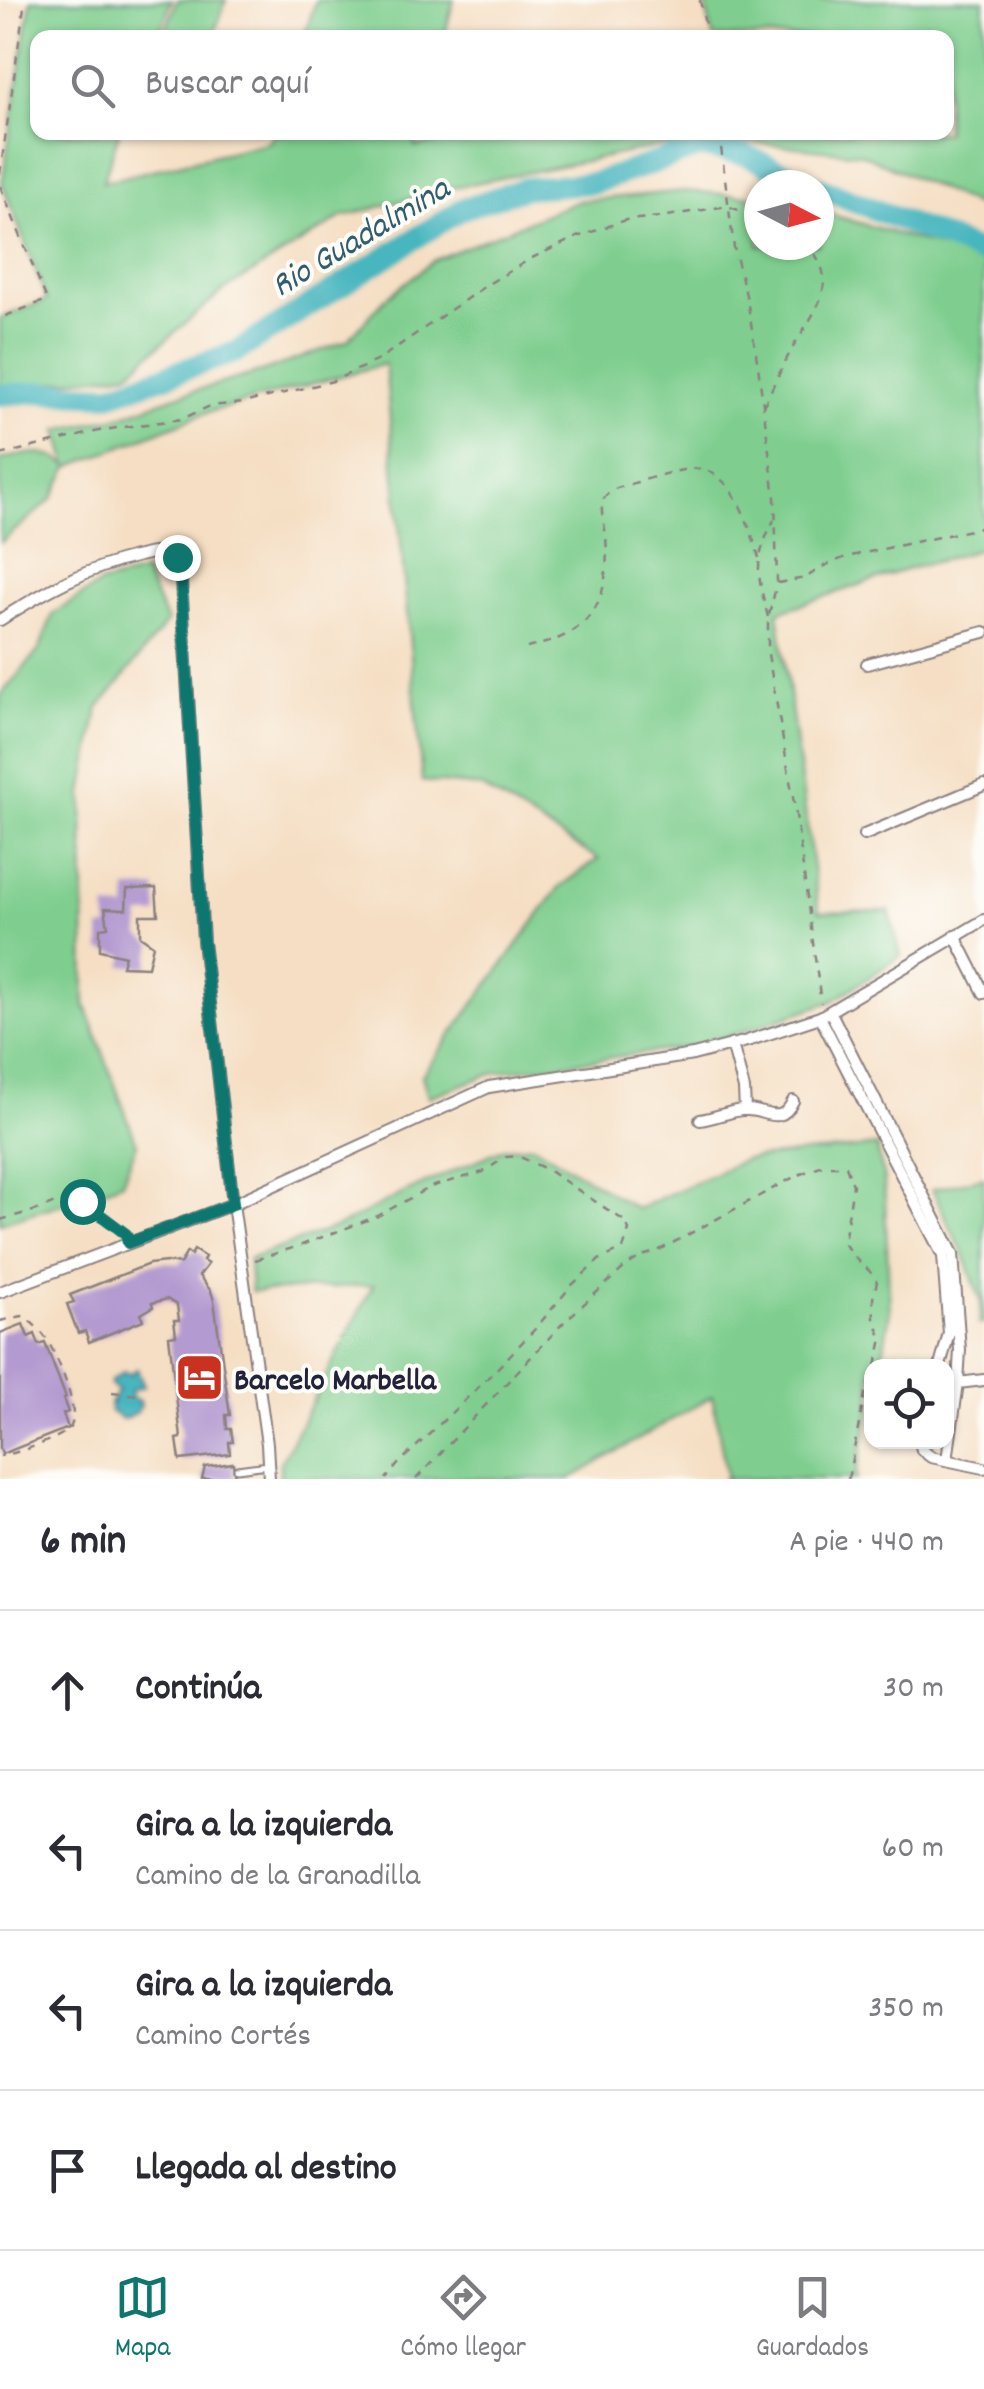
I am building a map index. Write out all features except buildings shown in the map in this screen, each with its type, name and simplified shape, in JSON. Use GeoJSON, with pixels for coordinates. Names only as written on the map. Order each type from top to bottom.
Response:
{"type":"FeatureCollection","features":[{"type":"Feature","properties":{"kind":"street"},"geometry":{"type":"LineString","coordinates":[[0,620],[62,583],[106,563],[156,552],[172,553],[180,564],[203,941],[269,1479]]}},
{"type":"Feature","properties":{"kind":"street"},"geometry":{"type":"LineString","coordinates":[[868,664],[984,632]]}},
{"type":"Feature","properties":{"kind":"street"},"geometry":{"type":"LineString","coordinates":[[189,684],[202,682]]}},
{"type":"Feature","properties":{"kind":"street"},"geometry":{"type":"LineString","coordinates":[[864,835],[984,786]]}},
{"type":"Feature","properties":{"kind":"street"},"geometry":{"type":"LineString","coordinates":[[0,1292],[233,1204],[489,1087],[694,1055],[825,1014],[984,920]]}},
{"type":"Feature","properties":{"kind":"street"},"geometry":{"type":"LineString","coordinates":[[955,936],[984,993]]}},
{"type":"Feature","properties":{"kind":"street"},"geometry":{"type":"LineString","coordinates":[[825,1014],[948,1255],[960,1350],[954,1373]]}},
{"type":"Feature","properties":{"kind":"street"},"geometry":{"type":"LineString","coordinates":[[732,1044],[746,1110]]}},
{"type":"Feature","properties":{"kind":"street"},"geometry":{"type":"LineString","coordinates":[[700,1120],[746,1110],[778,1116],[788,1112],[793,1101]]}},
{"type":"Feature","properties":{"kind":"street"},"geometry":{"type":"LineString","coordinates":[[942,1359],[949,1333],[948,1255]]}},
{"type":"Feature","properties":{"kind":"street"},"geometry":{"type":"LineString","coordinates":[[954,1381],[984,1380]]}},
{"type":"Feature","properties":{"kind":"street"},"geometry":{"type":"LineString","coordinates":[[922,1449],[926,1454],[984,1468]]}},
{"type":"Feature","properties":{"kind":"street"},"geometry":{"type":"LineString","coordinates":[[946,1460],[947,1449]]}},
{"type":"Feature","properties":{"kind":"lane"},"geometry":{"type":"LineString","coordinates":[[237,1469],[268,1465]]}},
{"type":"Feature","properties":{"kind":"path"},"geometry":{"type":"LineString","coordinates":[[0,174],[26,0]]}},
{"type":"Feature","properties":{"kind":"path"},"geometry":{"type":"LineString","coordinates":[[700,0],[706,30]]}},
{"type":"Feature","properties":{"kind":"path"},"geometry":{"type":"LineString","coordinates":[[720,140],[734,248],[764,406],[776,516],[776,583],[768,619]]}},
{"type":"Feature","properties":{"kind":"path"},"geometry":{"type":"LineString","coordinates":[[0,186],[47,300],[0,318]]}},
{"type":"Feature","properties":{"kind":"path"},"geometry":{"type":"LineString","coordinates":[[0,455],[103,430],[182,419],[210,406],[242,403],[332,381],[378,360],[488,284],[577,237],[626,220],[728,206],[744,212]]}},
{"type":"Feature","properties":{"kind":"path"},"geometry":{"type":"LineString","coordinates":[[764,406],[824,293],[825,279],[819,260]]}},
{"type":"Feature","properties":{"kind":"path"},"geometry":{"type":"LineString","coordinates":[[527,648],[559,639],[580,626],[596,607],[606,586],[602,504],[607,494],[616,488],[690,469],[709,472],[723,483],[741,506],[758,558],[768,619],[768,654],[796,815],[819,998],[825,1014]]}},
{"type":"Feature","properties":{"kind":"path"},"geometry":{"type":"LineString","coordinates":[[758,558],[776,516]]}},
{"type":"Feature","properties":{"kind":"path"},"geometry":{"type":"LineString","coordinates":[[776,583],[804,578],[846,558],[984,527]]}},
{"type":"Feature","properties":{"kind":"path"},"geometry":{"type":"LineString","coordinates":[[242,1264],[378,1216],[430,1187],[483,1172],[506,1157],[518,1156],[548,1170],[626,1222],[629,1230],[624,1249],[599,1260],[572,1285],[535,1329],[386,1479]]}},
{"type":"Feature","properties":{"kind":"path"},"geometry":{"type":"LineString","coordinates":[[416,1479],[565,1321],[626,1266],[820,1166],[846,1166],[854,1185],[844,1242],[872,1271],[877,1282],[874,1318],[882,1340],[878,1359]]}},
{"type":"Feature","properties":{"kind":"path"},"geometry":{"type":"LineString","coordinates":[[0,1220],[70,1197],[82,1201],[126,1234],[128,1243]]}},
{"type":"Feature","properties":{"kind":"path"},"geometry":{"type":"LineString","coordinates":[[0,1321],[28,1318],[44,1336],[70,1392],[74,1415],[70,1428],[60,1437],[0,1456]]}},
{"type":"Feature","properties":{"kind":"path"},"geometry":{"type":"LineString","coordinates":[[112,1392],[138,1395]]}},
{"type":"Feature","properties":{"kind":"path"},"geometry":{"type":"LineString","coordinates":[[848,1479],[864,1398]]}},
{"type":"Feature","properties":{"kind":"green space"},"geometry":{"type":"Polygon","coordinates":[[[31,0],[172,0],[160,30],[30,30],[30,140],[117,140],[103,182],[271,140],[416,140],[415,147],[445,140],[691,140],[450,188],[342,217],[220,293],[128,373],[0,389],[0,318],[47,300],[2,183],[31,0]]]}},
{"type":"Feature","properties":{"kind":"green space"},"geometry":{"type":"Polygon","coordinates":[[[177,0],[226,0],[215,30],[166,30],[177,0]]]}},
{"type":"Feature","properties":{"kind":"green space"},"geometry":{"type":"Polygon","coordinates":[[[316,0],[454,0],[446,30],[306,30],[316,0]]]}},
{"type":"Feature","properties":{"kind":"green space"},"geometry":{"type":"Polygon","coordinates":[[[704,0],[984,0],[984,209],[862,154],[728,140],[954,140],[954,30],[711,30],[704,0]]]}},
{"type":"Feature","properties":{"kind":"green space"},"geometry":{"type":"Polygon","coordinates":[[[685,191],[744,196],[744,260],[834,260],[834,215],[984,260],[984,548],[778,612],[819,912],[889,911],[901,956],[833,1001],[700,1046],[494,1073],[428,1097],[422,1075],[559,888],[598,859],[481,787],[422,781],[385,364],[205,413],[69,467],[52,499],[0,543],[0,460],[43,454],[68,465],[58,430],[118,417],[347,341],[385,299],[434,260],[578,201],[685,191]]]}},
{"type":"Feature","properties":{"kind":"green space"},"geometry":{"type":"Polygon","coordinates":[[[144,572],[167,622],[98,709],[83,794],[85,1004],[137,1144],[122,1182],[0,1223],[0,696],[39,650],[53,614],[100,584],[144,572]]]}},
{"type":"Feature","properties":{"kind":"green space"},"geometry":{"type":"Polygon","coordinates":[[[533,1145],[637,1209],[746,1159],[877,1146],[884,1180],[890,1311],[882,1359],[864,1359],[864,1439],[858,1479],[723,1479],[727,1477],[712,1396],[570,1479],[280,1479],[280,1464],[373,1285],[251,1292],[249,1259],[337,1227],[505,1148],[533,1145]]]}},
{"type":"Feature","properties":{"kind":"green space"},"geometry":{"type":"Polygon","coordinates":[[[984,1177],[984,1324],[979,1324],[981,1301],[932,1189],[984,1177]]]}},
{"type":"Feature","properties":{"kind":"water"},"geometry":{"type":"Polygon","coordinates":[[[137,1369],[144,1387],[132,1390],[131,1397],[140,1406],[123,1419],[110,1411],[118,1390],[111,1381],[137,1369]]]}},
{"type":"Feature","properties":{"kind":"waterway","name":"Rio Guadalmina"},"geometry":{"type":"LineString","coordinates":[[0,395],[109,395],[236,352],[462,209],[525,188],[594,183],[701,147],[745,155],[779,170]]}},
{"type":"Feature","properties":{"kind":"waterway","name":"Rio Guadalmina"},"geometry":{"type":"LineString","coordinates":[[834,193],[984,254]]}},
{"type":"Feature","properties":{"kind":"place","name":"Barcelo Marbella"},"geometry":{"type":"Point","coordinates":[199,1378]}},
{"type":"Feature","properties":{"kind":"route"},"geometry":{"type":"LineString","coordinates":[[82,1201],[126,1234],[128,1243],[233,1204],[203,941],[189,684],[177,557]]}}]}
